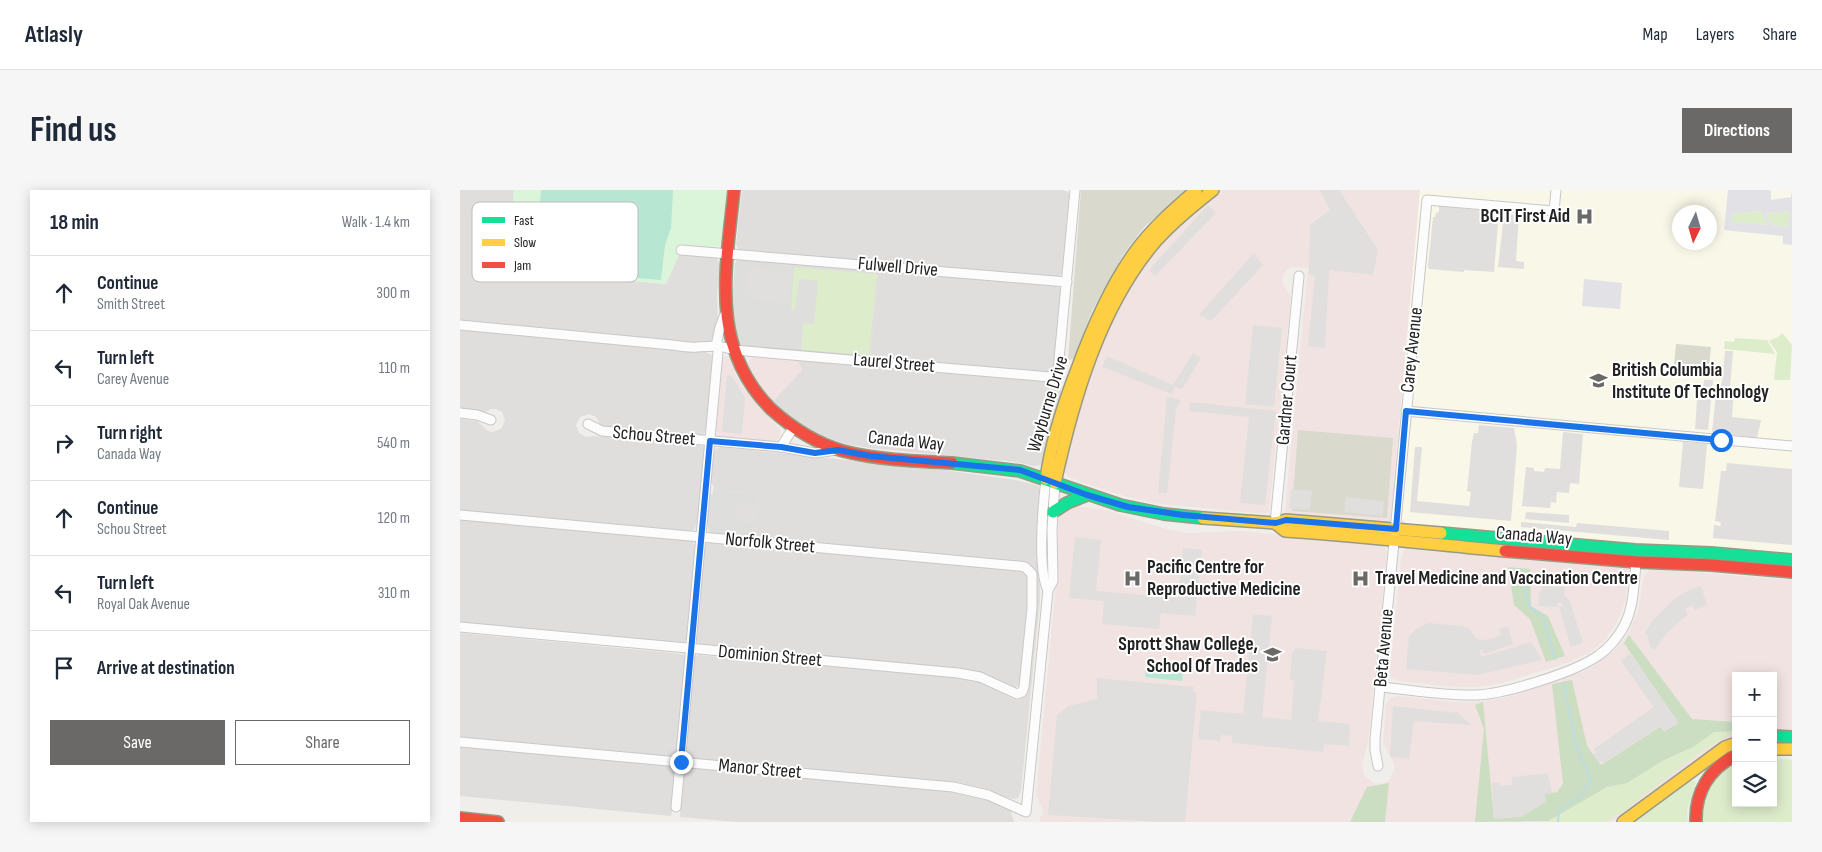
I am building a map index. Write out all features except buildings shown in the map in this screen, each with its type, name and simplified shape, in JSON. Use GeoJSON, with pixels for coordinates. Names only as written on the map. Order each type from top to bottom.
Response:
{"type":"FeatureCollection","features":[{"type":"Feature","properties":{"kind":"main road","name":"Canada Way"},"geometry":{"type":"LineString","coordinates":[[734,190],[725,291],[726,314],[727,330],[744,376],[770,409],[793,428],[820,443],[838,450],[870,456],[1020,470],[1087,495],[1128,507],[1155,512],[1276,523],[1285,531],[1395,535],[1711,553],[1792,560]]}},
{"type":"Feature","properties":{"kind":"main road","name":"Wayburne Drive"},"geometry":{"type":"LineString","coordinates":[[1050,481],[1088,368],[1119,295],[1134,250],[1174,207],[1196,190]]}},
{"type":"Feature","properties":{"kind":"main road","name":"Wayburne Drive"},"geometry":{"type":"LineString","coordinates":[[1127,270],[1164,233],[1213,190]]}},
{"type":"Feature","properties":{"kind":"main road"},"geometry":{"type":"LineString","coordinates":[[1053,512],[1067,503],[1087,495]]}},
{"type":"Feature","properties":{"kind":"main road","name":"Canada Way"},"geometry":{"type":"LineString","coordinates":[[1395,535],[1636,562],[1710,565],[1792,572]]}},
{"type":"Feature","properties":{"kind":"main road"},"geometry":{"type":"LineString","coordinates":[[1777,736],[1792,737]]}},
{"type":"Feature","properties":{"kind":"main road"},"geometry":{"type":"LineString","coordinates":[[1622,822],[1710,758],[1732,745]]}},
{"type":"Feature","properties":{"kind":"main road"},"geometry":{"type":"LineString","coordinates":[[1777,749],[1791,749]]}},
{"type":"Feature","properties":{"kind":"main road"},"geometry":{"type":"LineString","coordinates":[[1696,822],[1696,803],[1705,782],[1715,769],[1732,756]]}},
{"type":"Feature","properties":{"kind":"main road"},"geometry":{"type":"LineString","coordinates":[[460,818],[498,822]]}},
{"type":"Feature","properties":{"kind":"street"},"geometry":{"type":"LineString","coordinates":[[1067,282],[1076,190]]}},
{"type":"Feature","properties":{"kind":"street","name":"Carey Avenue"},"geometry":{"type":"LineString","coordinates":[[1395,535],[1427,200],[1554,211],[1556,190]]}},
{"type":"Feature","properties":{"kind":"street","name":"Fulwell Drive"},"geometry":{"type":"LineString","coordinates":[[681,250],[1067,282]]}},
{"type":"Feature","properties":{"kind":"street","name":"Gardner Court"},"geometry":{"type":"LineString","coordinates":[[1276,523],[1299,276]]}},
{"type":"Feature","properties":{"kind":"street","name":"Laurel Street"},"geometry":{"type":"LineString","coordinates":[[460,325],[698,347],[703,350],[734,350],[1048,377],[1054,375],[1058,370],[1067,282]]}},
{"type":"Feature","properties":{"kind":"street"},"geometry":{"type":"LineString","coordinates":[[676,807],[717,349],[720,327],[726,314]]}},
{"type":"Feature","properties":{"kind":"street"},"geometry":{"type":"LineString","coordinates":[[1406,411],[1792,446]]}},
{"type":"Feature","properties":{"kind":"street"},"geometry":{"type":"LineString","coordinates":[[460,414],[477,415],[491,420]]}},
{"type":"Feature","properties":{"kind":"street","name":"Schou Street"},"geometry":{"type":"LineString","coordinates":[[588,424],[602,431],[781,447],[815,453],[838,450]]}},
{"type":"Feature","properties":{"kind":"street"},"geometry":{"type":"LineString","coordinates":[[781,447],[793,428]]}},
{"type":"Feature","properties":{"kind":"street","name":"Wayburne Drive"},"geometry":{"type":"LineString","coordinates":[[1026,812],[1048,590],[1053,581],[1053,512],[1050,481]]}},
{"type":"Feature","properties":{"kind":"street","name":"Wayburne Drive"},"geometry":{"type":"LineString","coordinates":[[1048,590],[1043,582],[1042,520],[1050,481]]}},
{"type":"Feature","properties":{"kind":"street","name":"Norfolk Street"},"geometry":{"type":"LineString","coordinates":[[460,515],[1025,567],[1032,574],[1033,593],[1024,687],[1022,692],[1016,694]]}},
{"type":"Feature","properties":{"kind":"street","name":"Beta Avenue"},"geometry":{"type":"LineString","coordinates":[[1378,766],[1375,750],[1395,535]]}},
{"type":"Feature","properties":{"kind":"street"},"geometry":{"type":"LineString","coordinates":[[1381,687],[1454,694],[1485,694],[1525,684],[1585,664],[1604,651],[1624,625],[1632,600],[1636,562]]}},
{"type":"Feature","properties":{"kind":"street","name":"Dominion Street"},"geometry":{"type":"LineString","coordinates":[[460,628],[968,674],[983,678],[1016,694]]}},
{"type":"Feature","properties":{"kind":"street","name":"Manor Street"},"geometry":{"type":"LineString","coordinates":[[460,742],[953,787],[996,797],[1026,812]]}},
{"type":"Feature","properties":{"kind":"shaded area"},"geometry":{"type":"Polygon","coordinates":[[[460,190],[514,190],[513,202],[472,202],[472,282],[638,281],[666,284],[681,250],[716,258],[720,264],[717,292],[718,324],[715,339],[712,342],[698,344],[460,321],[460,190]]]}},
{"type":"Feature","properties":{"kind":"shaded area"},"geometry":{"type":"Polygon","coordinates":[[[742,190],[1062,190],[1068,192],[1070,197],[1063,273],[1057,277],[738,249],[736,244],[742,190]]]}},
{"type":"Feature","properties":{"kind":"shaded area"},"geometry":{"type":"Polygon","coordinates":[[[1081,190],[1186,190],[1144,227],[1123,255],[1092,311],[1074,359],[1068,360],[1081,190]]]}},
{"type":"Feature","properties":{"kind":"shaded area"},"geometry":{"type":"Polygon","coordinates":[[[1222,190],[1420,190],[1391,519],[1388,524],[1288,515],[1285,511],[1308,268],[1291,267],[1285,272],[1282,279],[1291,297],[1269,512],[1264,514],[1152,503],[1079,481],[1068,477],[1065,473],[1069,444],[1082,397],[1114,316],[1144,264],[1171,232],[1222,190]]]}},
{"type":"Feature","properties":{"kind":"shaded area"},"geometry":{"type":"Polygon","coordinates":[[[1320,190],[1339,190],[1378,250],[1373,275],[1329,270],[1325,348],[1308,346],[1315,276],[1309,274],[1310,225],[1330,210],[1320,190]]]}},
{"type":"Feature","properties":{"kind":"shaded area","name":"British Columbia Institute Of Technology"},"geometry":{"type":"Polygon","coordinates":[[[1420,190],[1792,190],[1792,556],[1629,546],[1408,526],[1404,520],[1391,519],[1420,190]]]}},
{"type":"Feature","properties":{"kind":"shaded area"},"geometry":{"type":"Polygon","coordinates":[[[1728,190],[1768,190],[1771,191],[1771,200],[1791,197],[1792,191],[1792,245],[1783,244],[1783,236],[1724,230],[1728,190]],[[1761,211],[1732,214],[1731,222],[1768,225],[1761,211]],[[1789,211],[1766,214],[1772,225],[1788,227],[1789,211]]]}},
{"type":"Feature","properties":{"kind":"shaded area"},"geometry":{"type":"Polygon","coordinates":[[[1208,205],[1216,213],[1155,276],[1149,270],[1208,205]]]}},
{"type":"Feature","properties":{"kind":"shaded area"},"geometry":{"type":"Polygon","coordinates":[[[1439,206],[1499,212],[1494,272],[1429,269],[1433,217],[1439,212],[1439,206]]]}},
{"type":"Feature","properties":{"kind":"shaded area"},"geometry":{"type":"Polygon","coordinates":[[[1504,214],[1519,215],[1516,261],[1524,262],[1524,269],[1498,267],[1504,214]]]}},
{"type":"Feature","properties":{"kind":"shaded area"},"geometry":{"type":"Polygon","coordinates":[[[1254,253],[1263,265],[1211,321],[1199,315],[1254,253]]]}},
{"type":"Feature","properties":{"kind":"shaded area"},"geometry":{"type":"Polygon","coordinates":[[[737,260],[878,271],[870,358],[743,346],[739,343],[732,302],[735,263],[737,260]]]}},
{"type":"Feature","properties":{"kind":"shaded area"},"geometry":{"type":"Polygon","coordinates":[[[748,267],[792,271],[789,303],[745,299],[748,267]]]}},
{"type":"Feature","properties":{"kind":"shaded area"},"geometry":{"type":"Polygon","coordinates":[[[878,271],[1055,286],[1060,288],[1053,369],[1044,373],[870,358],[878,271]]]}},
{"type":"Feature","properties":{"kind":"shaded area"},"geometry":{"type":"Polygon","coordinates":[[[1584,279],[1622,283],[1620,309],[1582,306],[1584,279]]]}},
{"type":"Feature","properties":{"kind":"shaded area"},"geometry":{"type":"Polygon","coordinates":[[[1253,325],[1282,328],[1274,407],[1245,404],[1253,325]]]}},
{"type":"Feature","properties":{"kind":"shaded area"},"geometry":{"type":"Polygon","coordinates":[[[460,329],[706,352],[712,355],[714,359],[708,424],[703,436],[605,428],[601,426],[596,417],[589,414],[580,417],[576,425],[579,433],[586,437],[596,436],[704,447],[700,520],[696,524],[695,529],[690,532],[460,512],[460,419],[477,421],[488,431],[492,432],[501,429],[505,421],[502,412],[496,409],[485,412],[460,410],[460,329]]]}},
{"type":"Feature","properties":{"kind":"shaded area"},"geometry":{"type":"Polygon","coordinates":[[[1676,344],[1711,347],[1709,368],[1674,365],[1676,344]]]}},
{"type":"Feature","properties":{"kind":"shaded area"},"geometry":{"type":"Polygon","coordinates":[[[1725,351],[1733,351],[1730,388],[1734,389],[1732,417],[1761,420],[1757,438],[1712,432],[1717,383],[1722,383],[1725,351]]]}},
{"type":"Feature","properties":{"kind":"shaded area"},"geometry":{"type":"Polygon","coordinates":[[[1193,353],[1201,358],[1182,389],[1175,387],[1172,394],[1102,367],[1107,356],[1173,385],[1193,353]]]}},
{"type":"Feature","properties":{"kind":"shaded area"},"geometry":{"type":"Polygon","coordinates":[[[726,356],[729,357],[737,377],[749,395],[780,429],[780,437],[775,442],[718,436],[715,426],[719,380],[723,359],[726,356]]]}},
{"type":"Feature","properties":{"kind":"shaded area"},"geometry":{"type":"Polygon","coordinates":[[[756,356],[797,359],[802,370],[773,401],[758,382],[748,364],[751,358],[756,356]]]}},
{"type":"Feature","properties":{"kind":"shaded area"},"geometry":{"type":"Polygon","coordinates":[[[797,359],[1061,374],[1061,400],[1044,463],[1034,466],[1016,462],[870,448],[846,444],[823,436],[797,422],[773,401],[802,370],[797,359]]]}},
{"type":"Feature","properties":{"kind":"shaded area"},"geometry":{"type":"Polygon","coordinates":[[[727,375],[732,376],[745,398],[742,434],[722,432],[727,375]]]}},
{"type":"Feature","properties":{"kind":"shaded area"},"geometry":{"type":"Polygon","coordinates":[[[1704,380],[1713,380],[1708,430],[1695,429],[1697,400],[1702,400],[1704,380]]]}},
{"type":"Feature","properties":{"kind":"shaded area"},"geometry":{"type":"Polygon","coordinates":[[[1167,397],[1181,400],[1176,410],[1167,493],[1158,493],[1167,397]]]}},
{"type":"Feature","properties":{"kind":"shaded area"},"geometry":{"type":"Polygon","coordinates":[[[1190,402],[1276,411],[1265,505],[1240,503],[1249,417],[1189,411],[1190,402]]]}},
{"type":"Feature","properties":{"kind":"shaded area"},"geometry":{"type":"Polygon","coordinates":[[[1479,425],[1514,428],[1517,445],[1511,521],[1410,512],[1415,447],[1422,447],[1417,501],[1469,506],[1471,492],[1467,491],[1472,442],[1474,433],[1478,433],[1479,425]]]}},
{"type":"Feature","properties":{"kind":"shaded area"},"geometry":{"type":"Polygon","coordinates":[[[1298,430],[1393,438],[1387,518],[1292,511],[1298,430]]]}},
{"type":"Feature","properties":{"kind":"shaded area"},"geometry":{"type":"Polygon","coordinates":[[[1563,432],[1583,434],[1579,484],[1570,483],[1569,493],[1557,492],[1556,503],[1551,502],[1550,508],[1522,506],[1526,467],[1534,468],[1534,471],[1544,472],[1545,468],[1560,469],[1563,432]]]}},
{"type":"Feature","properties":{"kind":"shaded area"},"geometry":{"type":"Polygon","coordinates":[[[1683,442],[1707,444],[1703,489],[1679,487],[1683,442]]]}},
{"type":"Feature","properties":{"kind":"shaded area"},"geometry":{"type":"Polygon","coordinates":[[[721,447],[944,470],[1037,485],[1041,492],[1040,600],[1021,791],[1018,798],[1013,799],[986,791],[690,758],[685,748],[692,666],[695,657],[698,655],[965,678],[981,682],[1018,700],[1028,692],[1037,587],[1035,571],[1031,566],[1021,561],[1011,562],[753,539],[759,494],[713,490],[714,487],[710,481],[713,454],[716,449],[721,447]]]}},
{"type":"Feature","properties":{"kind":"shaded area"},"geometry":{"type":"Polygon","coordinates":[[[1727,463],[1792,469],[1792,545],[1713,538],[1714,525],[1720,526],[1721,524],[1715,521],[1721,471],[1726,471],[1727,463]]]}},
{"type":"Feature","properties":{"kind":"shaded area"},"geometry":{"type":"Polygon","coordinates":[[[1291,489],[1312,491],[1310,510],[1289,508],[1291,489]]]}},
{"type":"Feature","properties":{"kind":"shaded area"},"geometry":{"type":"Polygon","coordinates":[[[713,490],[759,494],[753,539],[712,534],[709,532],[707,519],[709,496],[713,493],[713,490]]]}},
{"type":"Feature","properties":{"kind":"shaded area"},"geometry":{"type":"Polygon","coordinates":[[[1346,497],[1384,501],[1383,516],[1344,512],[1346,497]]]}},
{"type":"Feature","properties":{"kind":"shaded area"},"geometry":{"type":"Polygon","coordinates":[[[736,505],[755,507],[754,523],[735,522],[736,505]]]}},
{"type":"Feature","properties":{"kind":"shaded area"},"geometry":{"type":"Polygon","coordinates":[[[1073,506],[1106,510],[1166,529],[1188,533],[1239,531],[1383,545],[1387,553],[1368,743],[1362,765],[1364,775],[1374,783],[1381,784],[1389,780],[1395,769],[1393,761],[1383,744],[1386,704],[1390,698],[1398,696],[1456,702],[1488,701],[1507,697],[1588,670],[1613,652],[1627,635],[1638,611],[1644,576],[1650,570],[1792,580],[1792,731],[1777,730],[1777,672],[1732,672],[1732,737],[1611,822],[1039,822],[1043,811],[1036,795],[1057,573],[1058,521],[1061,513],[1073,506]]]}},
{"type":"Feature","properties":{"kind":"shaded area"},"geometry":{"type":"Polygon","coordinates":[[[1526,512],[1569,515],[1569,523],[1525,519],[1526,512]]]}},
{"type":"Feature","properties":{"kind":"shaded area"},"geometry":{"type":"Polygon","coordinates":[[[460,518],[691,540],[697,548],[686,640],[683,643],[460,624],[460,518]]]}},
{"type":"Feature","properties":{"kind":"shaded area"},"geometry":{"type":"Polygon","coordinates":[[[1521,522],[1576,527],[1577,523],[1669,531],[1669,540],[1521,527],[1521,522]]]}},
{"type":"Feature","properties":{"kind":"shaded area"},"geometry":{"type":"Polygon","coordinates":[[[1075,537],[1101,540],[1096,591],[1178,598],[1183,548],[1202,550],[1195,616],[1161,613],[1159,629],[1102,624],[1104,601],[1069,598],[1075,537]]]}},
{"type":"Feature","properties":{"kind":"shaded area"},"geometry":{"type":"Polygon","coordinates":[[[711,542],[1024,571],[1028,575],[1029,596],[1020,685],[1013,689],[982,673],[968,670],[699,645],[696,639],[704,547],[711,542]]]}},
{"type":"Feature","properties":{"kind":"shaded area"},"geometry":{"type":"Polygon","coordinates":[[[1412,546],[1437,552],[1459,551],[1624,566],[1629,575],[1625,602],[1617,622],[1605,640],[1589,653],[1570,662],[1502,683],[1479,687],[1456,687],[1398,681],[1391,677],[1390,671],[1401,558],[1405,549],[1412,546]]]}},
{"type":"Feature","properties":{"kind":"shaded area"},"geometry":{"type":"Polygon","coordinates":[[[1542,586],[1565,587],[1564,595],[1570,601],[1583,643],[1571,647],[1559,607],[1563,606],[1562,604],[1558,602],[1557,607],[1538,606],[1539,591],[1542,591],[1542,586]]]}},
{"type":"Feature","properties":{"kind":"shaded area"},"geometry":{"type":"Polygon","coordinates":[[[1701,586],[1707,605],[1695,610],[1692,605],[1685,609],[1688,614],[1667,633],[1655,650],[1650,648],[1648,636],[1645,633],[1653,620],[1673,600],[1691,589],[1701,586]]]}},
{"type":"Feature","properties":{"kind":"shaded area"},"geometry":{"type":"Polygon","coordinates":[[[1253,614],[1272,616],[1262,717],[1291,720],[1294,681],[1290,680],[1292,653],[1296,648],[1327,651],[1318,721],[1350,724],[1349,746],[1324,744],[1323,752],[1232,743],[1232,736],[1221,735],[1220,741],[1198,739],[1201,710],[1243,714],[1253,614]]]}},
{"type":"Feature","properties":{"kind":"shaded area"},"geometry":{"type":"Polygon","coordinates":[[[1428,623],[1462,626],[1469,629],[1477,639],[1487,640],[1501,635],[1499,629],[1508,626],[1513,644],[1484,654],[1482,649],[1480,651],[1481,657],[1531,642],[1542,660],[1477,675],[1406,669],[1409,636],[1428,623]]]}},
{"type":"Feature","properties":{"kind":"shaded area"},"geometry":{"type":"Polygon","coordinates":[[[460,633],[683,654],[685,658],[682,712],[676,752],[668,758],[460,738],[460,633]]]}},
{"type":"Feature","properties":{"kind":"shaded area"},"geometry":{"type":"Polygon","coordinates":[[[1630,653],[1679,723],[1664,732],[1660,727],[1603,763],[1599,762],[1594,754],[1596,753],[1594,749],[1654,707],[1621,661],[1630,653]]]}},
{"type":"Feature","properties":{"kind":"shaded area"},"geometry":{"type":"Polygon","coordinates":[[[1097,678],[1194,687],[1193,692],[1197,693],[1185,822],[1048,815],[1057,715],[1069,706],[1097,699],[1097,678]]]}},
{"type":"Feature","properties":{"kind":"shaded area"},"geometry":{"type":"Polygon","coordinates":[[[1393,706],[1458,713],[1471,725],[1414,721],[1409,759],[1390,757],[1393,706]]]}},
{"type":"Feature","properties":{"kind":"shaded area"},"geometry":{"type":"Polygon","coordinates":[[[460,745],[671,765],[677,772],[671,816],[460,796],[460,745]]]}},
{"type":"Feature","properties":{"kind":"shaded area"},"geometry":{"type":"Polygon","coordinates":[[[691,767],[946,790],[982,797],[1010,809],[1014,822],[737,822],[680,817],[683,773],[691,767]]]}},
{"type":"Feature","properties":{"kind":"shaded area"},"geometry":{"type":"Polygon","coordinates":[[[1548,773],[1552,793],[1545,794],[1546,802],[1521,817],[1494,819],[1492,783],[1499,783],[1500,786],[1512,785],[1512,777],[1548,773]]]}},
{"type":"Feature","properties":{"kind":"green space"},"geometry":{"type":"Polygon","coordinates":[[[514,190],[727,190],[722,241],[718,247],[712,249],[681,250],[666,284],[638,281],[638,202],[513,202],[514,190]]]}},
{"type":"Feature","properties":{"kind":"green space"},"geometry":{"type":"Polygon","coordinates":[[[541,190],[673,190],[671,228],[665,245],[661,280],[638,278],[638,202],[540,202],[541,190]]]}},
{"type":"Feature","properties":{"kind":"green space"},"geometry":{"type":"Polygon","coordinates":[[[1762,211],[1768,225],[1731,222],[1731,214],[1762,211]]]}},
{"type":"Feature","properties":{"kind":"green space"},"geometry":{"type":"Polygon","coordinates":[[[1790,211],[1789,227],[1772,225],[1766,214],[1790,211]]]}},
{"type":"Feature","properties":{"kind":"green space"},"geometry":{"type":"Polygon","coordinates":[[[794,267],[877,274],[869,355],[801,350],[803,323],[814,324],[818,281],[799,279],[795,309],[791,309],[794,267]]]}},
{"type":"Feature","properties":{"kind":"green space"},"geometry":{"type":"Polygon","coordinates":[[[1782,333],[1792,345],[1790,380],[1774,380],[1777,352],[1769,341],[1782,333]]]}},
{"type":"Feature","properties":{"kind":"green space"},"geometry":{"type":"Polygon","coordinates":[[[1735,338],[1767,340],[1775,354],[1724,349],[1725,341],[1734,342],[1735,338]]]}},
{"type":"Feature","properties":{"kind":"green space"},"geometry":{"type":"Polygon","coordinates":[[[1508,567],[1530,569],[1531,606],[1548,616],[1565,656],[1546,662],[1530,619],[1514,605],[1508,567]]]}},
{"type":"Feature","properties":{"kind":"green space"},"geometry":{"type":"Polygon","coordinates":[[[1629,635],[1692,719],[1732,722],[1732,731],[1714,732],[1693,747],[1664,760],[1627,783],[1607,787],[1548,821],[1475,822],[1484,729],[1475,705],[1483,702],[1494,819],[1545,794],[1557,792],[1563,784],[1552,684],[1572,680],[1587,746],[1601,765],[1660,727],[1678,723],[1624,643],[1629,635]]]}},
{"type":"Feature","properties":{"kind":"green space"},"geometry":{"type":"Polygon","coordinates":[[[1146,665],[1183,668],[1182,681],[1145,677],[1146,665]]]}},
{"type":"Feature","properties":{"kind":"green space"},"geometry":{"type":"Polygon","coordinates":[[[1732,731],[1732,733],[1702,751],[1621,813],[1605,822],[1544,822],[1607,787],[1627,783],[1664,760],[1693,747],[1714,732],[1732,731]]]}},
{"type":"Feature","properties":{"kind":"green space"},"geometry":{"type":"Polygon","coordinates":[[[1777,758],[1792,760],[1792,822],[1703,822],[1704,804],[1710,788],[1732,766],[1732,807],[1777,807],[1777,758]]]}},
{"type":"Feature","properties":{"kind":"green space"},"geometry":{"type":"Polygon","coordinates":[[[1691,780],[1696,782],[1687,811],[1688,822],[1632,822],[1691,780]]]}},
{"type":"Feature","properties":{"kind":"green space"},"geometry":{"type":"Polygon","coordinates":[[[1389,783],[1385,822],[1350,822],[1367,787],[1389,783]]]}},
{"type":"Feature","properties":{"kind":"waterway"},"geometry":{"type":"LineString","coordinates":[[1523,570],[1526,595],[1530,607],[1543,617],[1555,659]]}},
{"type":"Feature","properties":{"kind":"waterway"},"geometry":{"type":"LineString","coordinates":[[1558,822],[1559,811],[1581,796],[1591,780],[1577,748],[1563,683]]}},
{"type":"Feature","properties":{"kind":"traffic: fast"},"geometry":{"type":"LineString","coordinates":[[952,463],[1020,471],[1120,505],[1164,514],[1203,518]]}},
{"type":"Feature","properties":{"kind":"traffic: fast"},"geometry":{"type":"LineString","coordinates":[[1053,512],[1067,503],[1087,495]]}},
{"type":"Feature","properties":{"kind":"traffic: fast"},"geometry":{"type":"LineString","coordinates":[[1441,533],[1635,550],[1711,553],[1792,560]]}},
{"type":"Feature","properties":{"kind":"traffic: fast"},"geometry":{"type":"LineString","coordinates":[[1777,736],[1792,737]]}},
{"type":"Feature","properties":{"kind":"traffic: slow"},"geometry":{"type":"LineString","coordinates":[[1046,479],[1054,437],[1067,396],[1089,338],[1109,294],[1125,266],[1148,235],[1196,190]]}},
{"type":"Feature","properties":{"kind":"traffic: slow"},"geometry":{"type":"LineString","coordinates":[[1055,483],[1070,419],[1080,387],[1104,324],[1119,295],[1136,267],[1156,241],[1176,221],[1213,190]]}},
{"type":"Feature","properties":{"kind":"traffic: slow"},"geometry":{"type":"LineString","coordinates":[[1203,518],[1275,523],[1286,520],[1441,533]]}},
{"type":"Feature","properties":{"kind":"traffic: slow"},"geometry":{"type":"LineString","coordinates":[[1275,523],[1285,531],[1505,551]]}},
{"type":"Feature","properties":{"kind":"traffic: slow"},"geometry":{"type":"LineString","coordinates":[[1623,822],[1725,747],[1732,744]]}},
{"type":"Feature","properties":{"kind":"traffic: slow"},"geometry":{"type":"LineString","coordinates":[[1777,749],[1792,749]]}},
{"type":"Feature","properties":{"kind":"traffic: jam"},"geometry":{"type":"LineString","coordinates":[[734,190],[728,249],[726,306],[730,333],[738,360],[751,385],[771,409],[787,422],[804,434],[833,448],[883,458],[952,463]]}},
{"type":"Feature","properties":{"kind":"traffic: jam"},"geometry":{"type":"LineString","coordinates":[[1505,551],[1792,572]]}},
{"type":"Feature","properties":{"kind":"traffic: jam"},"geometry":{"type":"LineString","coordinates":[[1696,822],[1698,801],[1706,782],[1718,767],[1732,757]]}},
{"type":"Feature","properties":{"kind":"traffic: jam"},"geometry":{"type":"LineString","coordinates":[[460,818],[498,822]]}},
{"type":"Feature","properties":{"kind":"place","name":"BCIT First Aid"},"geometry":{"type":"Point","coordinates":[1584,216]}},
{"type":"Feature","properties":{"kind":"place","name":"British Columbia Institute Of Technology"},"geometry":{"type":"Point","coordinates":[1598,381]}},
{"type":"Feature","properties":{"kind":"place","name":"Pacific Centre for Reproductive Medicine"},"geometry":{"type":"Point","coordinates":[1133,578]}},
{"type":"Feature","properties":{"kind":"place","name":"Travel Medicine and Vaccination Centre"},"geometry":{"type":"Point","coordinates":[1361,578]}},
{"type":"Feature","properties":{"kind":"place","name":"Sprott Shaw College, School Of Trades"},"geometry":{"type":"Point","coordinates":[1272,655]}},
{"type":"Feature","properties":{"kind":"route"},"geometry":{"type":"LineString","coordinates":[[681,762],[710,441],[781,447],[815,453],[838,450],[870,456],[1020,470],[1087,495],[1128,507],[1155,512],[1276,523],[1286,520],[1396,529],[1406,411],[1721,440]]}}]}
